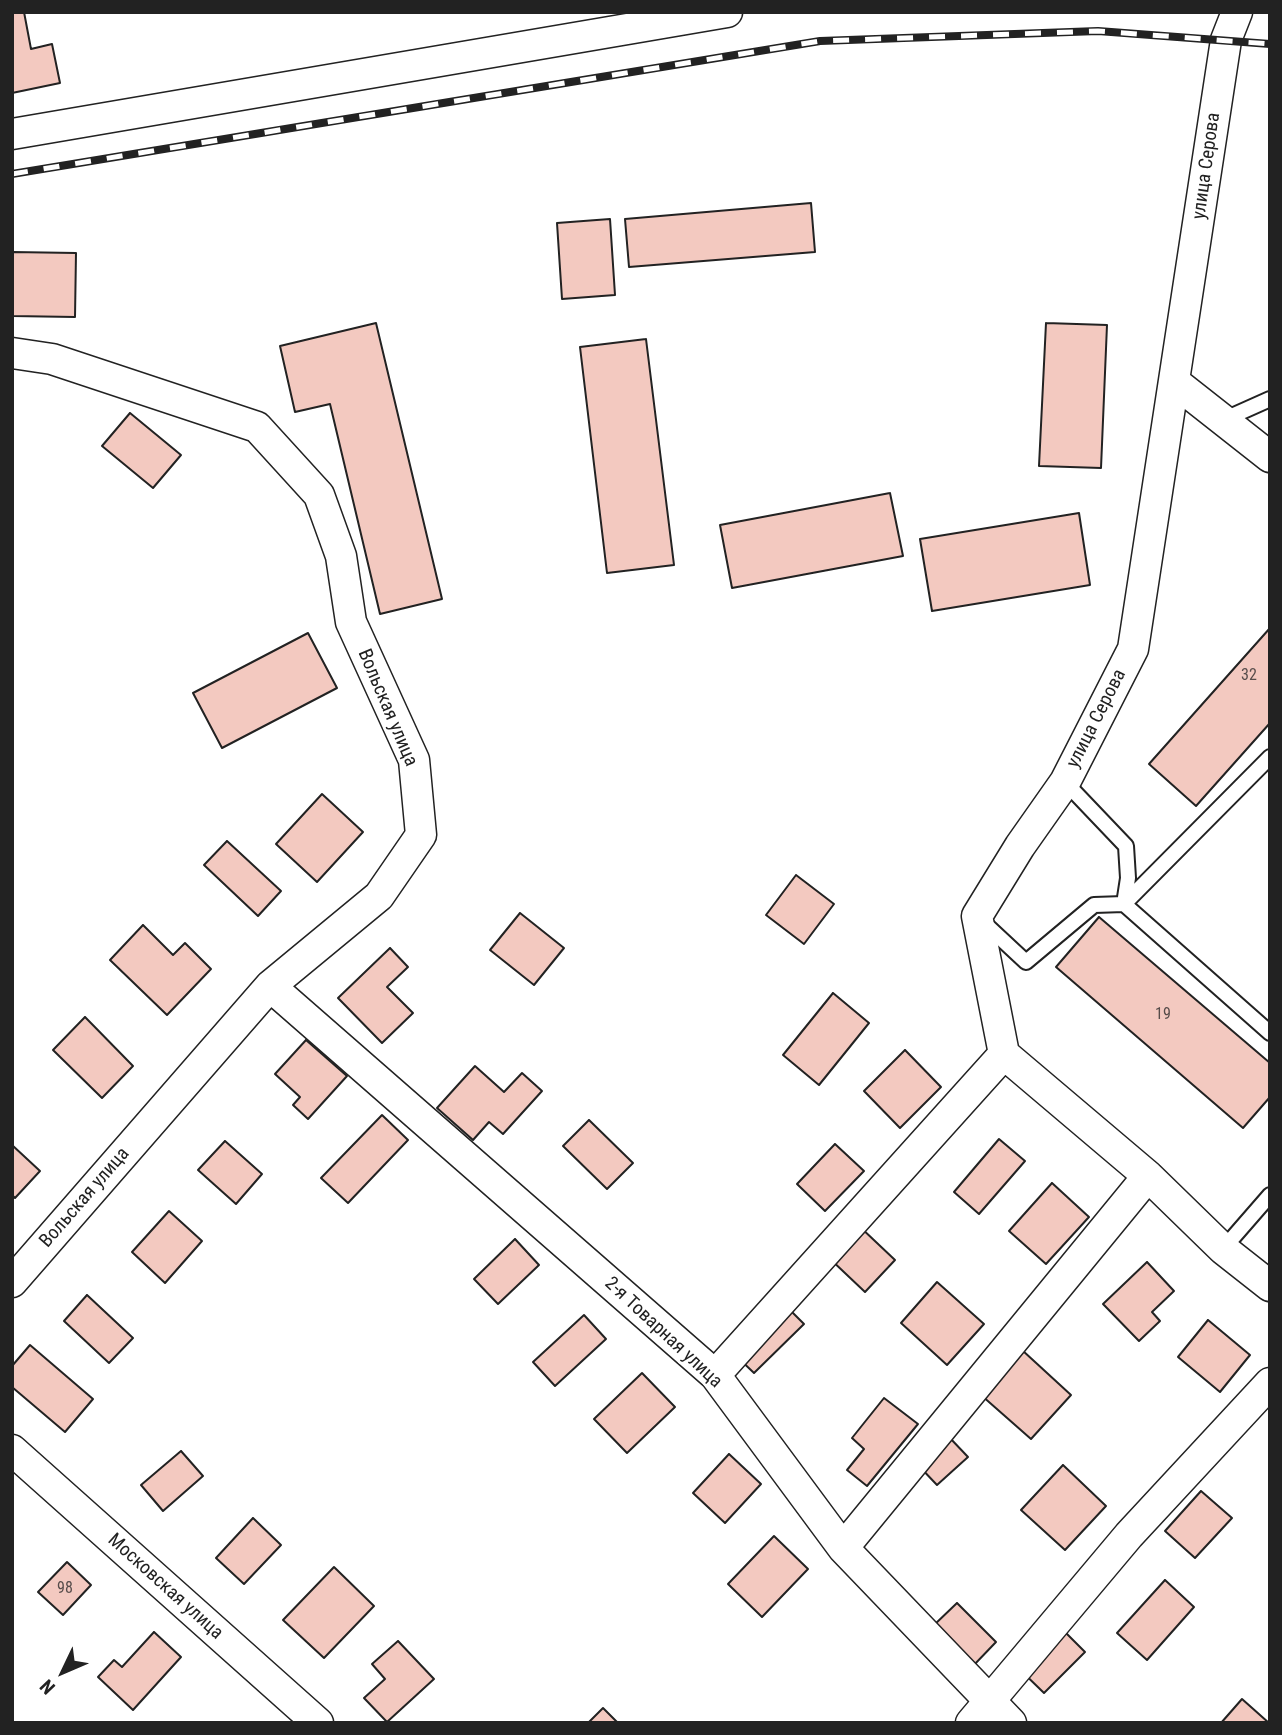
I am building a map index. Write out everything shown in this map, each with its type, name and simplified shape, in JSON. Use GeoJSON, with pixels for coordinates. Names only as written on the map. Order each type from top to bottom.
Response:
{"type":"FeatureCollection","features":[{"type":"Feature","properties":{"kind":"street"},"geometry":{"type":"LineString","coordinates":[[12,134],[727,12]]}},
{"type":"Feature","properties":{"kind":"street","name":"улица Серова"},"geometry":{"type":"LineString","coordinates":[[977,916],[1020,846],[1065,782],[1133,649],[1176,383],[1226,40],[1237,12]]}},
{"type":"Feature","properties":{"kind":"street","name":"Вольская улица"},"geometry":{"type":"LineString","coordinates":[[12,353],[52,359],[257,427],[319,495],[341,556],[351,622],[414,761],[421,835],[379,896],[270,986],[12,1282]]}},
{"type":"Feature","properties":{"kind":"street"},"geometry":{"type":"LineString","coordinates":[[1176,383],[1270,457]]}},
{"type":"Feature","properties":{"kind":"street"},"geometry":{"type":"LineString","coordinates":[[977,916],[1004,1054],[1148,1176],[1223,1248],[1270,1286]]}},
{"type":"Feature","properties":{"kind":"street","name":"2-я Товарная улица"},"geometry":{"type":"LineString","coordinates":[[270,986],[715,1375],[842,1548],[991,1699],[1011,1723]]}},
{"type":"Feature","properties":{"kind":"street"},"geometry":{"type":"LineString","coordinates":[[715,1375],[1004,1054]]}},
{"type":"Feature","properties":{"kind":"street"},"geometry":{"type":"LineString","coordinates":[[842,1548],[1148,1176]]}},
{"type":"Feature","properties":{"kind":"street"},"geometry":{"type":"LineString","coordinates":[[971,1723],[1129,1535],[1270,1382]]}},
{"type":"Feature","properties":{"kind":"street","name":"Московская улица"},"geometry":{"type":"LineString","coordinates":[[12,1450],[318,1723]]}},
{"type":"Feature","properties":{"kind":"lane"},"geometry":{"type":"LineString","coordinates":[[1221,421],[1270,399]]}},
{"type":"Feature","properties":{"kind":"lane"},"geometry":{"type":"LineString","coordinates":[[977,916],[1026,962],[1094,905],[1124,904],[1270,757]]}},
{"type":"Feature","properties":{"kind":"lane"},"geometry":{"type":"LineString","coordinates":[[1065,782],[1126,846],[1128,878],[1124,904]]}},
{"type":"Feature","properties":{"kind":"lane"},"geometry":{"type":"LineString","coordinates":[[1124,904],[1270,1033]]}},
{"type":"Feature","properties":{"kind":"lane"},"geometry":{"type":"LineString","coordinates":[[1223,1248],[1270,1195]]}},
{"type":"Feature","properties":{"kind":"building"},"geometry":{"type":"Polygon","coordinates":[[[12,12],[24,12],[31,49],[52,44],[60,83],[12,93],[12,12]]]}},
{"type":"Feature","properties":{"kind":"building"},"geometry":{"type":"Polygon","coordinates":[[[811,203],[815,252],[629,267],[625,219],[811,203]]]}},
{"type":"Feature","properties":{"kind":"building"},"geometry":{"type":"Polygon","coordinates":[[[610,219],[615,295],[562,299],[557,223],[610,219]]]}},
{"type":"Feature","properties":{"kind":"building"},"geometry":{"type":"Polygon","coordinates":[[[12,252],[76,253],[75,317],[12,316],[12,252]]]}},
{"type":"Feature","properties":{"kind":"building"},"geometry":{"type":"Polygon","coordinates":[[[376,323],[442,599],[380,614],[330,404],[295,412],[280,346],[376,323]]]}},
{"type":"Feature","properties":{"kind":"building"},"geometry":{"type":"Polygon","coordinates":[[[1046,323],[1107,325],[1101,468],[1039,466],[1046,323]]]}},
{"type":"Feature","properties":{"kind":"building"},"geometry":{"type":"Polygon","coordinates":[[[646,339],[674,565],[607,573],[580,347],[646,339]]]}},
{"type":"Feature","properties":{"kind":"building"},"geometry":{"type":"Polygon","coordinates":[[[130,413],[181,455],[153,488],[102,446],[130,413]]]}},
{"type":"Feature","properties":{"kind":"building"},"geometry":{"type":"Polygon","coordinates":[[[890,493],[903,556],[732,588],[720,525],[890,493]]]}},
{"type":"Feature","properties":{"kind":"building"},"geometry":{"type":"Polygon","coordinates":[[[1079,513],[1090,585],[932,611],[920,539],[1079,513]]]}},
{"type":"Feature","properties":{"kind":"building"},"geometry":{"type":"Polygon","coordinates":[[[1270,628],[1270,723],[1196,806],[1149,764],[1270,628]]]}},
{"type":"Feature","properties":{"kind":"building"},"geometry":{"type":"Polygon","coordinates":[[[308,633],[337,688],[222,748],[193,693],[308,633]]]}},
{"type":"Feature","properties":{"kind":"building"},"geometry":{"type":"Polygon","coordinates":[[[322,794],[363,832],[317,882],[276,844],[322,794]]]}},
{"type":"Feature","properties":{"kind":"building"},"geometry":{"type":"Polygon","coordinates":[[[227,841],[281,891],[258,916],[204,865],[227,841]]]}},
{"type":"Feature","properties":{"kind":"building"},"geometry":{"type":"Polygon","coordinates":[[[796,875],[834,904],[804,944],[766,915],[796,875]]]}},
{"type":"Feature","properties":{"kind":"building"},"geometry":{"type":"Polygon","coordinates":[[[520,913],[564,948],[534,985],[490,950],[520,913]]]}},
{"type":"Feature","properties":{"kind":"building"},"geometry":{"type":"Polygon","coordinates":[[[1099,917],[1270,1063],[1270,1097],[1243,1128],[1056,967],[1099,917]]]}},
{"type":"Feature","properties":{"kind":"building"},"geometry":{"type":"Polygon","coordinates":[[[143,925],[173,955],[185,943],[211,969],[167,1015],[110,960],[143,925]]]}},
{"type":"Feature","properties":{"kind":"building"},"geometry":{"type":"Polygon","coordinates":[[[390,948],[408,967],[387,987],[413,1013],[382,1043],[338,998],[390,948]]]}},
{"type":"Feature","properties":{"kind":"building"},"geometry":{"type":"Polygon","coordinates":[[[833,993],[869,1023],[819,1085],[783,1055],[833,993]]]}},
{"type":"Feature","properties":{"kind":"building"},"geometry":{"type":"Polygon","coordinates":[[[85,1017],[133,1066],[102,1098],[53,1050],[85,1017]]]}},
{"type":"Feature","properties":{"kind":"building"},"geometry":{"type":"Polygon","coordinates":[[[306,1040],[347,1076],[308,1119],[293,1105],[300,1097],[275,1074],[306,1040]]]}},
{"type":"Feature","properties":{"kind":"building"},"geometry":{"type":"Polygon","coordinates":[[[905,1050],[941,1087],[900,1128],[864,1091],[905,1050]]]}},
{"type":"Feature","properties":{"kind":"building"},"geometry":{"type":"Polygon","coordinates":[[[475,1066],[504,1092],[522,1073],[542,1091],[503,1134],[489,1122],[473,1140],[437,1108],[475,1066]]]}},
{"type":"Feature","properties":{"kind":"building"},"geometry":{"type":"Polygon","coordinates":[[[382,1115],[408,1140],[348,1203],[321,1178],[382,1115]]]}},
{"type":"Feature","properties":{"kind":"building"},"geometry":{"type":"Polygon","coordinates":[[[589,1120],[633,1163],[607,1189],[563,1146],[589,1120]]]}},
{"type":"Feature","properties":{"kind":"building"},"geometry":{"type":"Polygon","coordinates":[[[999,1139],[1025,1161],[979,1214],[954,1192],[999,1139]]]}},
{"type":"Feature","properties":{"kind":"building"},"geometry":{"type":"Polygon","coordinates":[[[225,1141],[262,1174],[236,1204],[198,1170],[225,1141]]]}},
{"type":"Feature","properties":{"kind":"building"},"geometry":{"type":"Polygon","coordinates":[[[835,1144],[864,1171],[825,1211],[797,1184],[835,1144]]]}},
{"type":"Feature","properties":{"kind":"building"},"geometry":{"type":"Polygon","coordinates":[[[12,1145],[40,1171],[15,1198],[12,1195],[12,1145]]]}},
{"type":"Feature","properties":{"kind":"building"},"geometry":{"type":"Polygon","coordinates":[[[1052,1183],[1089,1217],[1046,1264],[1009,1231],[1052,1183]]]}},
{"type":"Feature","properties":{"kind":"building"},"geometry":{"type":"Polygon","coordinates":[[[169,1211],[202,1241],[165,1283],[132,1252],[169,1211]]]}},
{"type":"Feature","properties":{"kind":"building"},"geometry":{"type":"Polygon","coordinates":[[[858,1225],[895,1260],[865,1292],[827,1256],[858,1225]]]}},
{"type":"Feature","properties":{"kind":"building"},"geometry":{"type":"Polygon","coordinates":[[[515,1239],[539,1265],[498,1304],[474,1279],[515,1239]]]}},
{"type":"Feature","properties":{"kind":"building"},"geometry":{"type":"Polygon","coordinates":[[[1147,1262],[1174,1291],[1152,1312],[1160,1321],[1139,1341],[1103,1304],[1147,1262]]]}},
{"type":"Feature","properties":{"kind":"building"},"geometry":{"type":"Polygon","coordinates":[[[937,1282],[984,1324],[947,1365],[901,1323],[937,1282]]]}},
{"type":"Feature","properties":{"kind":"building"},"geometry":{"type":"Polygon","coordinates":[[[87,1295],[133,1338],[109,1363],[64,1321],[87,1295]]]}},
{"type":"Feature","properties":{"kind":"building"},"geometry":{"type":"Polygon","coordinates":[[[781,1301],[804,1324],[754,1373],[731,1351],[781,1301]]]}},
{"type":"Feature","properties":{"kind":"building"},"geometry":{"type":"Polygon","coordinates":[[[584,1315],[606,1339],[555,1386],[533,1362],[584,1315]]]}},
{"type":"Feature","properties":{"kind":"building"},"geometry":{"type":"Polygon","coordinates":[[[1208,1320],[1250,1355],[1220,1392],[1178,1357],[1208,1320]]]}},
{"type":"Feature","properties":{"kind":"building"},"geometry":{"type":"Polygon","coordinates":[[[30,1345],[93,1399],[65,1432],[12,1387],[12,1366],[30,1345]]]}},
{"type":"Feature","properties":{"kind":"building"},"geometry":{"type":"Polygon","coordinates":[[[1022,1350],[1071,1395],[1031,1439],[981,1395],[1022,1350]]]}},
{"type":"Feature","properties":{"kind":"building"},"geometry":{"type":"Polygon","coordinates":[[[642,1373],[675,1407],[627,1453],[594,1419],[642,1373]]]}},
{"type":"Feature","properties":{"kind":"building"},"geometry":{"type":"Polygon","coordinates":[[[884,1398],[918,1424],[867,1486],[847,1470],[864,1449],[852,1438],[884,1398]]]}},
{"type":"Feature","properties":{"kind":"building"},"geometry":{"type":"Polygon","coordinates":[[[949,1437],[968,1457],[937,1485],[918,1465],[949,1437]]]}},
{"type":"Feature","properties":{"kind":"building"},"geometry":{"type":"Polygon","coordinates":[[[181,1451],[203,1476],[163,1511],[141,1485],[181,1451]]]}},
{"type":"Feature","properties":{"kind":"building"},"geometry":{"type":"Polygon","coordinates":[[[729,1454],[761,1484],[725,1523],[693,1493],[729,1454]]]}},
{"type":"Feature","properties":{"kind":"building"},"geometry":{"type":"Polygon","coordinates":[[[1063,1465],[1106,1506],[1065,1550],[1021,1510],[1063,1465]]]}},
{"type":"Feature","properties":{"kind":"building"},"geometry":{"type":"Polygon","coordinates":[[[1201,1491],[1232,1518],[1195,1558],[1165,1531],[1201,1491]]]}},
{"type":"Feature","properties":{"kind":"building"},"geometry":{"type":"Polygon","coordinates":[[[253,1518],[281,1545],[244,1584],[216,1558],[253,1518]]]}},
{"type":"Feature","properties":{"kind":"building"},"geometry":{"type":"Polygon","coordinates":[[[774,1536],[808,1569],[762,1617],[728,1584],[774,1536]]]}},
{"type":"Feature","properties":{"kind":"building"},"geometry":{"type":"Polygon","coordinates":[[[67,1562],[91,1585],[63,1615],[38,1592],[67,1562]]]}},
{"type":"Feature","properties":{"kind":"building"},"geometry":{"type":"Polygon","coordinates":[[[334,1567],[374,1606],[324,1658],[283,1620],[334,1567]]]}},
{"type":"Feature","properties":{"kind":"building"},"geometry":{"type":"Polygon","coordinates":[[[1165,1580],[1194,1607],[1147,1660],[1117,1633],[1165,1580]]]}},
{"type":"Feature","properties":{"kind":"building"},"geometry":{"type":"Polygon","coordinates":[[[957,1603],[996,1642],[973,1666],[933,1626],[957,1603]]]}},
{"type":"Feature","properties":{"kind":"building"},"geometry":{"type":"Polygon","coordinates":[[[1052,1619],[1085,1652],[1044,1693],[1010,1660],[1052,1619]]]}},
{"type":"Feature","properties":{"kind":"building"},"geometry":{"type":"Polygon","coordinates":[[[154,1632],[181,1657],[133,1710],[98,1677],[114,1660],[122,1667],[154,1632]]]}},
{"type":"Feature","properties":{"kind":"building"},"geometry":{"type":"Polygon","coordinates":[[[398,1641],[434,1679],[387,1722],[364,1698],[385,1679],[372,1664],[398,1641]]]}},
{"type":"Feature","properties":{"kind":"building"},"geometry":{"type":"Polygon","coordinates":[[[1242,1699],[1269,1723],[1221,1723],[1242,1699]]]}},
{"type":"Feature","properties":{"kind":"building"},"geometry":{"type":"Polygon","coordinates":[[[603,1708],[618,1723],[588,1723],[603,1708]]]}},
{"type":"Feature","properties":{"kind":"railway"},"geometry":{"type":"LineString","coordinates":[[12,174],[820,41],[1098,31],[1270,44]]}}]}
